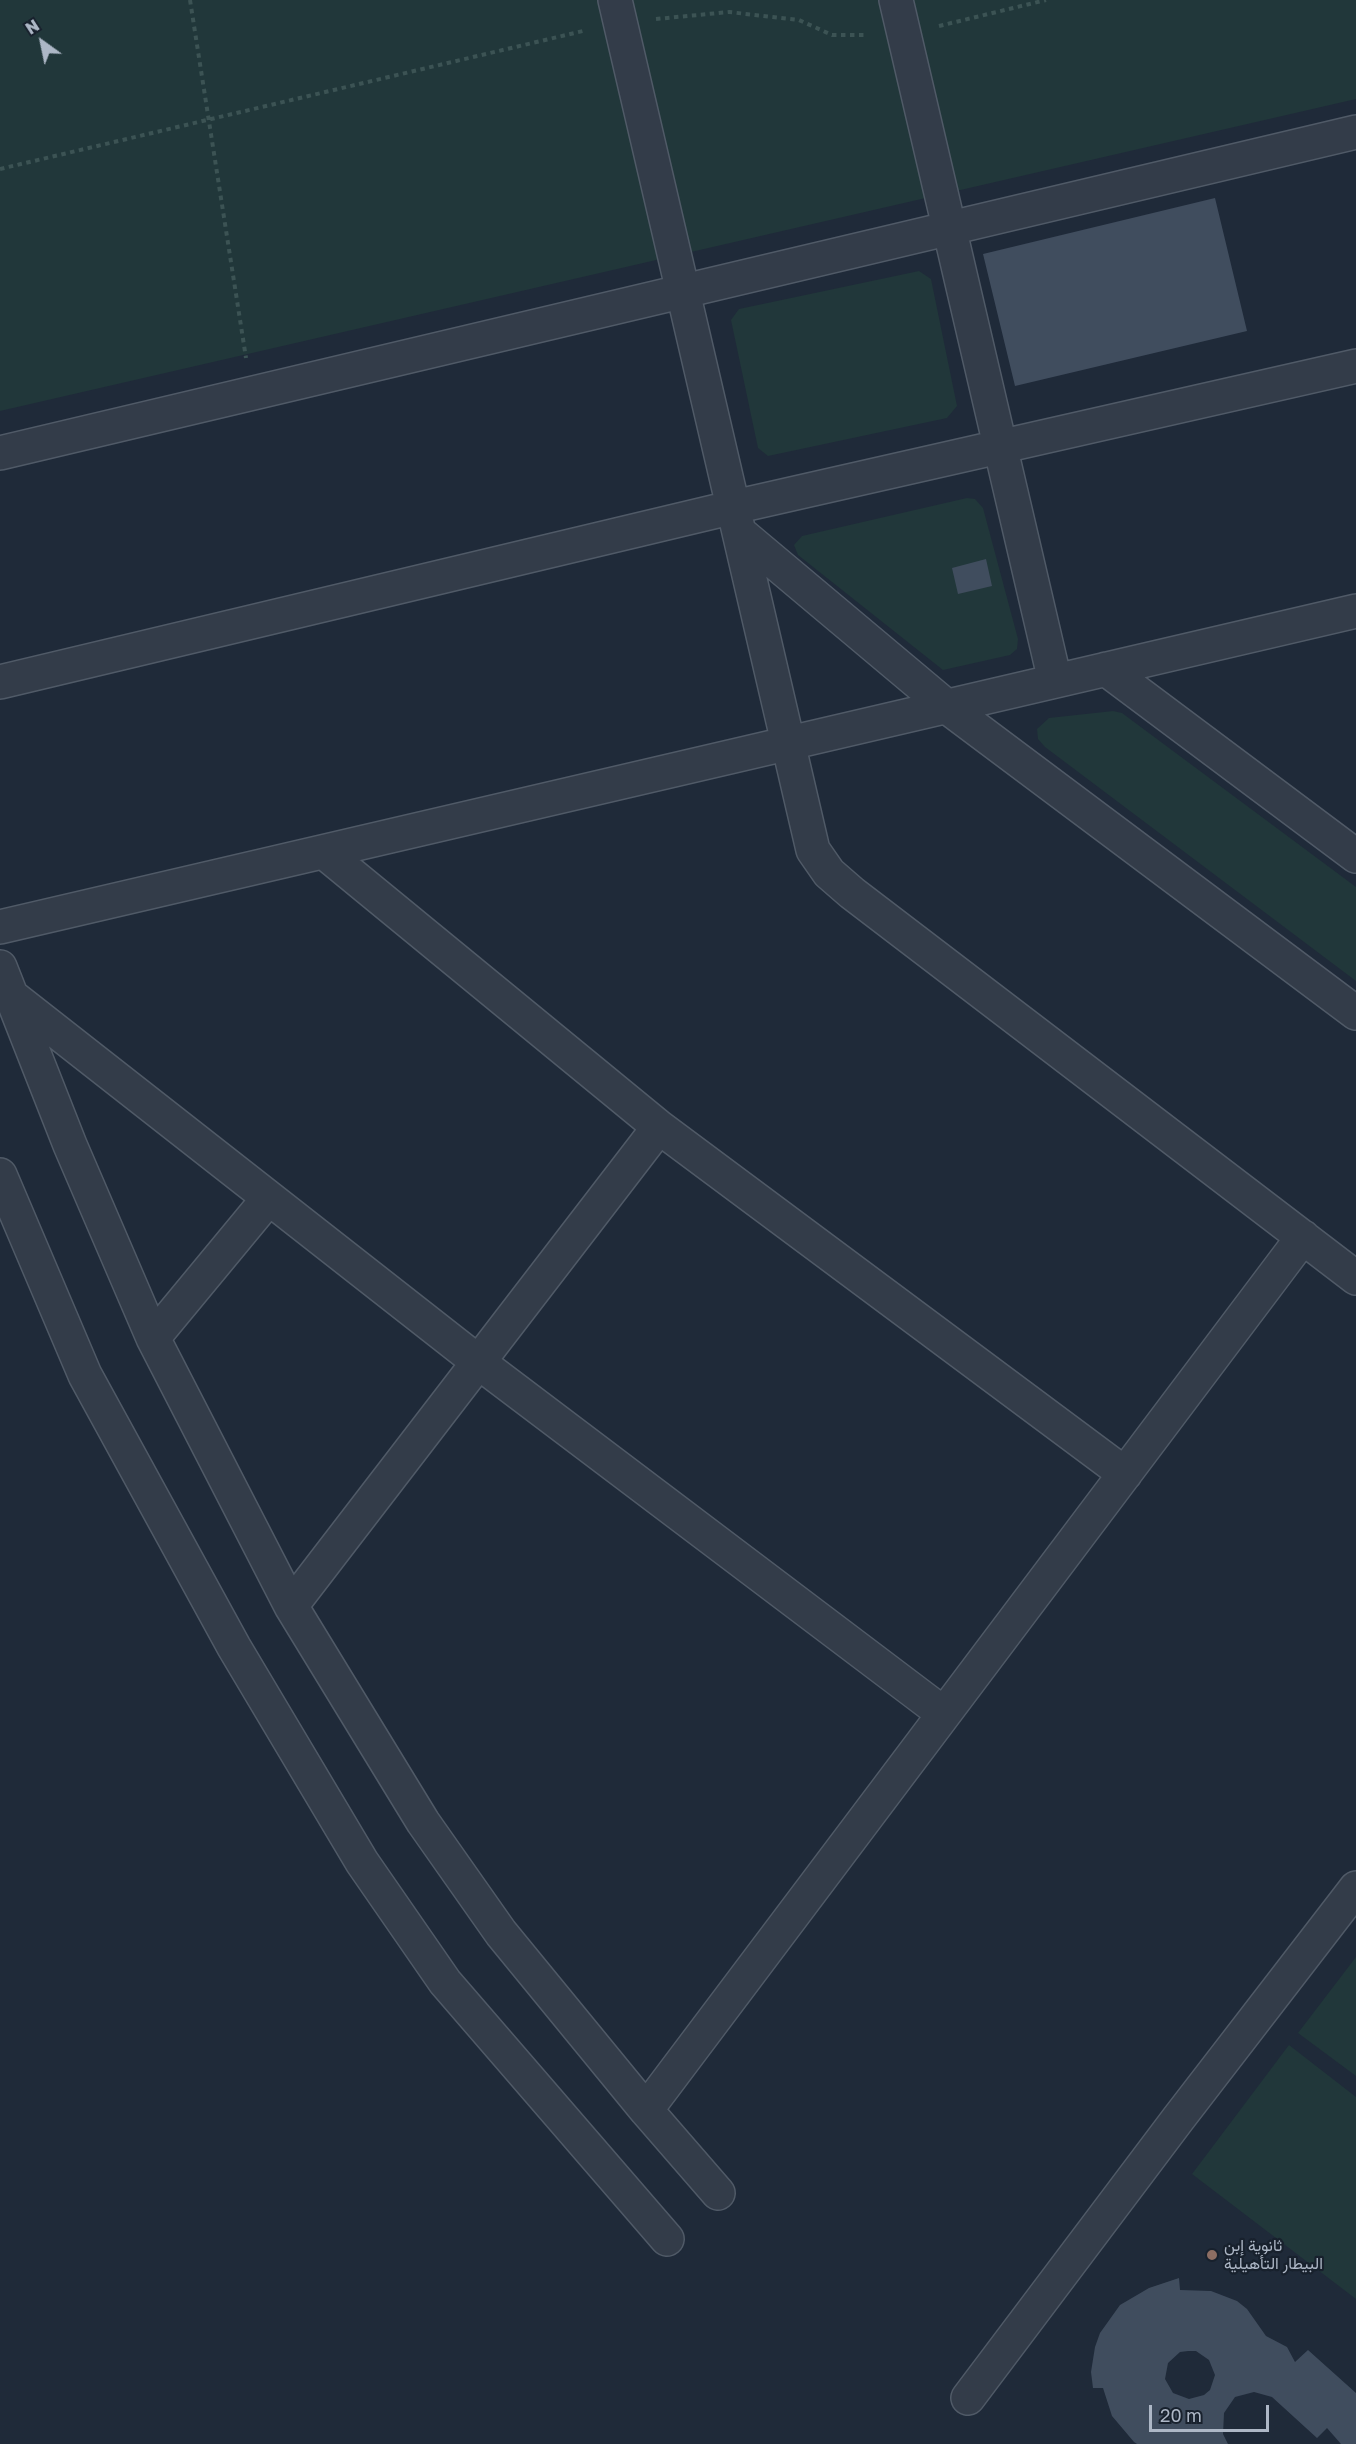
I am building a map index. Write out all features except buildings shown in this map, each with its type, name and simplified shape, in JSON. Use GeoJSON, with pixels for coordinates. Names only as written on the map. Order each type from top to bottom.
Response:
{"type":"FeatureCollection","features":[{"type":"Feature","properties":{"kind":"street"},"geometry":{"type":"LineString","coordinates":[[896,0],[1055,681]]}},
{"type":"Feature","properties":{"kind":"street"},"geometry":{"type":"LineString","coordinates":[[617,11],[790,743],[813,850],[829,873],[1356,1278]]}},
{"type":"Feature","properties":{"kind":"street"},"geometry":{"type":"LineString","coordinates":[[0,453],[1356,132]]}},
{"type":"Feature","properties":{"kind":"street"},"geometry":{"type":"LineString","coordinates":[[0,682],[737,520],[1000,448],[1356,366]]}},
{"type":"Feature","properties":{"kind":"street"},"geometry":{"type":"LineString","coordinates":[[737,520],[946,706],[1356,1013]]}},
{"type":"Feature","properties":{"kind":"street"},"geometry":{"type":"LineString","coordinates":[[0,927],[1356,611]]}},
{"type":"Feature","properties":{"kind":"street"},"geometry":{"type":"LineString","coordinates":[[1106,669],[1356,856]]}},
{"type":"Feature","properties":{"kind":"street"},"geometry":{"type":"LineString","coordinates":[[324,852],[658,1127],[1125,1474]]}},
{"type":"Feature","properties":{"kind":"street"},"geometry":{"type":"LineString","coordinates":[[6,982],[268,1199],[477,1361],[944,1714]]}},
{"type":"Feature","properties":{"kind":"street"},"geometry":{"type":"LineString","coordinates":[[6,982],[70,1145],[153,1338],[291,1606],[423,1822],[501,1933],[646,2110],[718,2193]]}},
{"type":"Feature","properties":{"kind":"street"},"geometry":{"type":"LineString","coordinates":[[291,1606],[658,1127]]}},
{"type":"Feature","properties":{"kind":"street"},"geometry":{"type":"LineString","coordinates":[[0,1175],[85,1375],[234,1647],[362,1862],[445,1982],[667,2239]]}},
{"type":"Feature","properties":{"kind":"street"},"geometry":{"type":"LineString","coordinates":[[153,1338],[268,1199]]}},
{"type":"Feature","properties":{"kind":"street"},"geometry":{"type":"LineString","coordinates":[[646,2110],[1303,1237]]}},
{"type":"Feature","properties":{"kind":"street"},"geometry":{"type":"LineString","coordinates":[[968,2398],[1356,1888]]}},
{"type":"Feature","properties":{"kind":"path"},"geometry":{"type":"LineString","coordinates":[[190,0],[252,394]]}},
{"type":"Feature","properties":{"kind":"path"},"geometry":{"type":"LineString","coordinates":[[0,169],[210,119],[617,11],[729,12],[799,20],[832,35],[904,35],[1046,0]]}},
{"type":"Feature","properties":{"kind":"green space"},"geometry":{"type":"Polygon","coordinates":[[[0,0],[1356,0],[1356,99],[0,411],[0,0]]]}},
{"type":"Feature","properties":{"kind":"green space"},"geometry":{"type":"Polygon","coordinates":[[[919,271],[931,279],[957,406],[947,418],[768,456],[758,448],[731,320],[739,309],[919,271]]]}},
{"type":"Feature","properties":{"kind":"green space"},"geometry":{"type":"Polygon","coordinates":[[[967,498],[975,499],[983,508],[1018,639],[1017,649],[1010,655],[943,670],[798,555],[794,545],[802,536],[967,498]]]}},
{"type":"Feature","properties":{"kind":"green space"},"geometry":{"type":"Polygon","coordinates":[[[1113,711],[1122,713],[1356,887],[1356,981],[1045,747],[1038,739],[1037,729],[1049,718],[1113,711]]]}},
{"type":"Feature","properties":{"kind":"green space"},"geometry":{"type":"Polygon","coordinates":[[[1356,1957],[1356,2076],[1298,2033],[1356,1957]]]}},
{"type":"Feature","properties":{"kind":"green space"},"geometry":{"type":"Polygon","coordinates":[[[1289,2045],[1356,2097],[1356,2299],[1192,2174],[1289,2045]]]}},
{"type":"Feature","properties":{"kind":"place","name":"ثانوية إبن البيطار التأهيلية"},"geometry":{"type":"Point","coordinates":[1212,2255]}}]}
